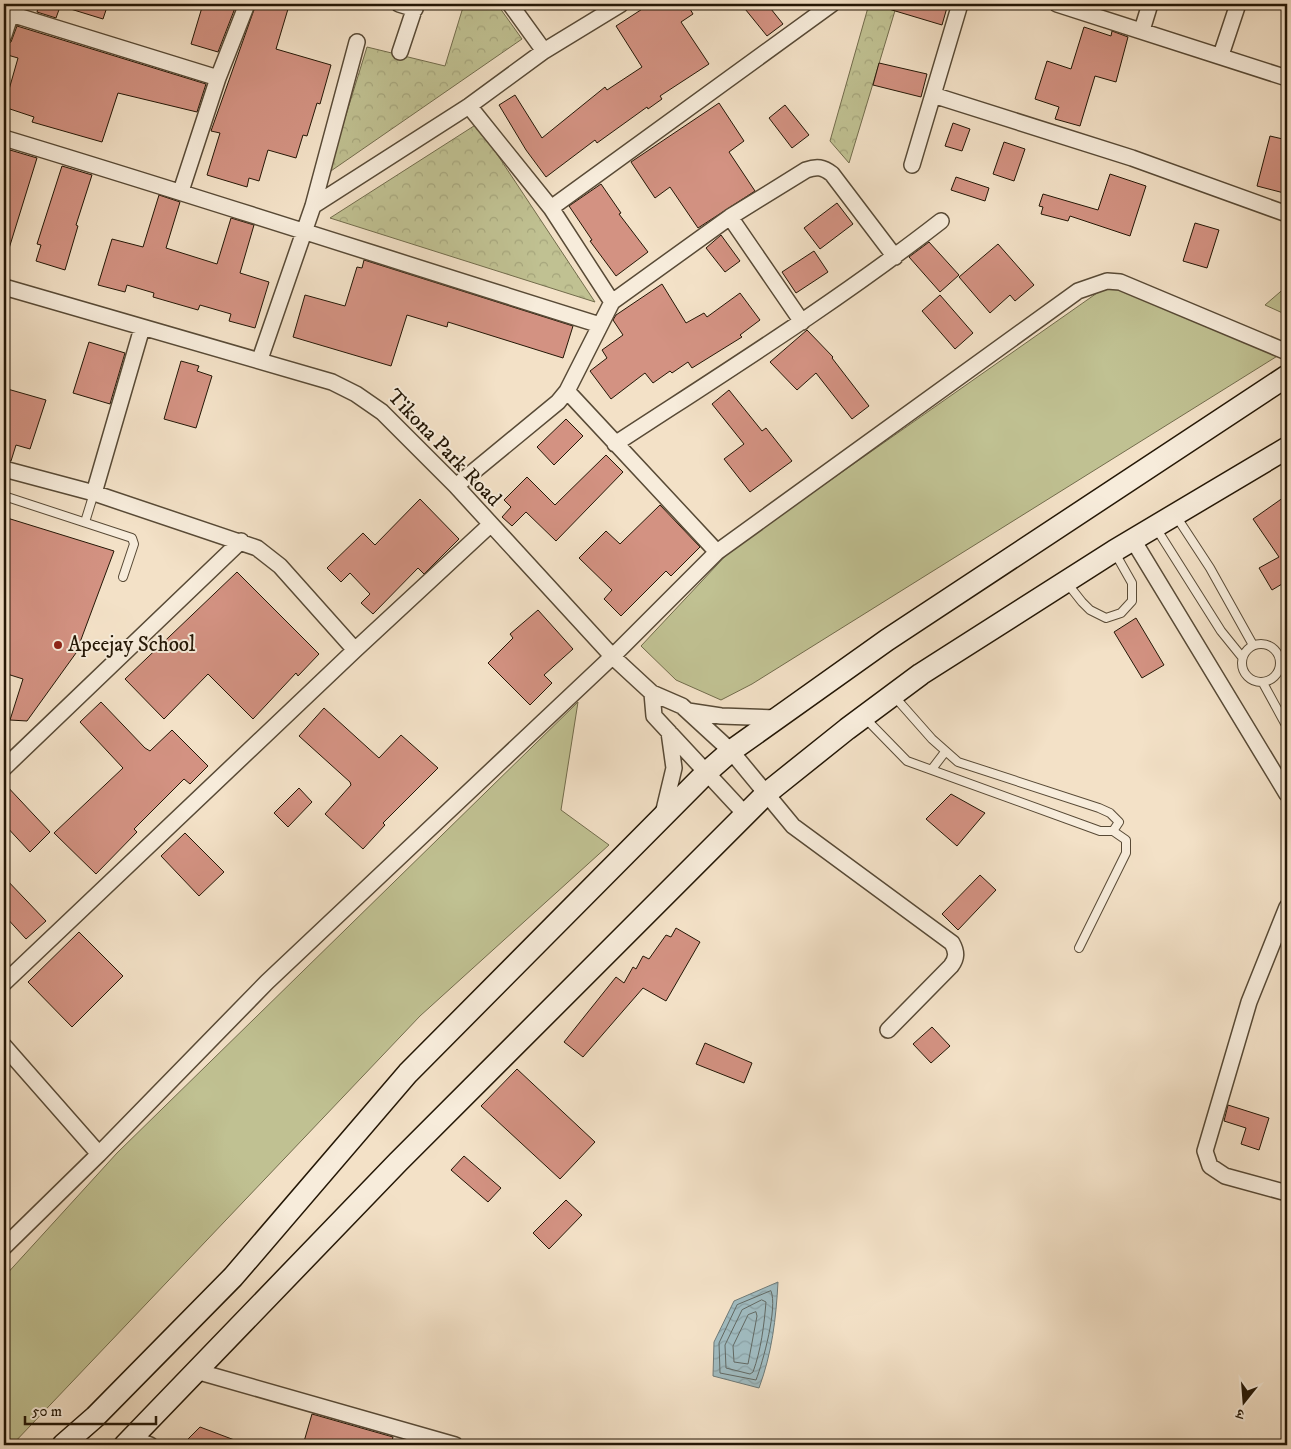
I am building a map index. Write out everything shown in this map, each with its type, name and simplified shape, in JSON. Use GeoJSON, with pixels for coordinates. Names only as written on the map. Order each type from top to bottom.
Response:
{"type":"FeatureCollection","features":[{"type":"Feature","properties":{"kind":"street"},"geometry":{"type":"LineString","coordinates":[[181,191],[218,78],[247,4]]}},
{"type":"Feature","properties":{"kind":"street"},"geometry":{"type":"LineString","coordinates":[[399,4],[415,6],[400,52]]}},
{"type":"Feature","properties":{"kind":"street"},"geometry":{"type":"LineString","coordinates":[[510,4],[544,51]]}},
{"type":"Feature","properties":{"kind":"street"},"geometry":{"type":"LineString","coordinates":[[313,206],[469,106],[544,51],[621,4]]}},
{"type":"Feature","properties":{"kind":"street"},"geometry":{"type":"LineString","coordinates":[[551,208],[832,4]]}},
{"type":"Feature","properties":{"kind":"street"},"geometry":{"type":"LineString","coordinates":[[912,165],[960,4]]}},
{"type":"Feature","properties":{"kind":"street"},"geometry":{"type":"LineString","coordinates":[[1057,4],[1221,55],[1287,78]]}},
{"type":"Feature","properties":{"kind":"street"},"geometry":{"type":"LineString","coordinates":[[1142,30],[1150,4]]}},
{"type":"Feature","properties":{"kind":"street"},"geometry":{"type":"LineString","coordinates":[[1221,55],[1238,4]]}},
{"type":"Feature","properties":{"kind":"street"},"geometry":{"type":"LineString","coordinates":[[4,35],[13,9],[218,78]]}},
{"type":"Feature","properties":{"kind":"street"},"geometry":{"type":"LineString","coordinates":[[260,360],[313,206],[357,42]]}},
{"type":"Feature","properties":{"kind":"street"},"geometry":{"type":"LineString","coordinates":[[933,95],[1132,158],[1287,214]]}},
{"type":"Feature","properties":{"kind":"street"},"geometry":{"type":"LineString","coordinates":[[469,106],[551,208],[612,302]]}},
{"type":"Feature","properties":{"kind":"street"},"geometry":{"type":"LineString","coordinates":[[4,138],[181,191],[304,232],[600,325]]}},
{"type":"Feature","properties":{"kind":"street"},"geometry":{"type":"LineString","coordinates":[[456,486],[545,415],[567,391],[612,302],[730,217],[806,170],[815,167],[822,168],[832,174],[895,258]]}},
{"type":"Feature","properties":{"kind":"street"},"geometry":{"type":"LineString","coordinates":[[730,217],[802,322]]}},
{"type":"Feature","properties":{"kind":"street"},"geometry":{"type":"LineString","coordinates":[[615,444],[802,322],[895,258],[941,222]]}},
{"type":"Feature","properties":{"kind":"street"},"geometry":{"type":"LineString","coordinates":[[4,1247],[99,1154],[267,982],[613,657],[717,552],[1078,291],[1107,281],[1120,282],[1287,352]]}},
{"type":"Feature","properties":{"kind":"street","name":"Tikona Park Road"},"geometry":{"type":"LineString","coordinates":[[4,286],[142,328],[332,382],[372,403],[456,486],[613,657],[652,693],[676,703],[688,711],[731,751],[767,793],[783,817],[804,836],[952,943],[956,951],[956,959],[951,966],[888,1030]]}},
{"type":"Feature","properties":{"kind":"street"},"geometry":{"type":"LineString","coordinates":[[94,493],[142,328]]}},
{"type":"Feature","properties":{"kind":"street"},"geometry":{"type":"LineString","coordinates":[[63,1445],[95,1417],[198,1315],[277,1228],[408,1073],[662,814],[731,751],[887,640],[1287,376]]}},
{"type":"Feature","properties":{"kind":"street"},"geometry":{"type":"LineString","coordinates":[[567,391],[717,552]]}},
{"type":"Feature","properties":{"kind":"street"},"geometry":{"type":"LineString","coordinates":[[135,1443],[196,1370],[398,1162],[767,793],[864,716],[1001,621],[1155,526],[1287,448]]}},
{"type":"Feature","properties":{"kind":"street"},"geometry":{"type":"LineString","coordinates":[[4,469],[94,493],[257,548],[280,566],[355,650]]}},
{"type":"Feature","properties":{"kind":"street"},"geometry":{"type":"LineString","coordinates":[[4,983],[355,650],[490,525]]}},
{"type":"Feature","properties":{"kind":"street"},"geometry":{"type":"LineString","coordinates":[[1133,540],[1287,794]]}},
{"type":"Feature","properties":{"kind":"street"},"geometry":{"type":"LineString","coordinates":[[4,768],[240,541]]}},
{"type":"Feature","properties":{"kind":"street"},"geometry":{"type":"LineString","coordinates":[[652,693],[654,716],[745,814]]}},
{"type":"Feature","properties":{"kind":"street","name":"Tikona Park Road"},"geometry":{"type":"LineString","coordinates":[[688,711],[721,716],[778,718]]}},
{"type":"Feature","properties":{"kind":"street"},"geometry":{"type":"LineString","coordinates":[[662,814],[674,768],[669,732]]}},
{"type":"Feature","properties":{"kind":"street"},"geometry":{"type":"LineString","coordinates":[[1287,907],[1249,1002],[1205,1151],[1210,1166],[1216,1171],[1287,1193]]}},
{"type":"Feature","properties":{"kind":"street"},"geometry":{"type":"LineString","coordinates":[[4,1046],[99,1154]]}},
{"type":"Feature","properties":{"kind":"street"},"geometry":{"type":"LineString","coordinates":[[196,1370],[455,1445]]}},
{"type":"Feature","properties":{"kind":"lane"},"geometry":{"type":"LineString","coordinates":[[85,522],[94,493]]}},
{"type":"Feature","properties":{"kind":"lane"},"geometry":{"type":"LineString","coordinates":[[4,496],[132,538],[134,544],[123,577]]}},
{"type":"Feature","properties":{"kind":"lane"},"geometry":{"type":"LineString","coordinates":[[1175,514],[1210,568],[1253,645]]}},
{"type":"Feature","properties":{"kind":"lane"},"geometry":{"type":"LineString","coordinates":[[1155,526],[1221,631],[1242,657]]}},
{"type":"Feature","properties":{"kind":"lane"},"geometry":{"type":"LineString","coordinates":[[1066,581],[1090,610],[1106,618],[1121,613],[1132,601],[1132,584],[1114,551]]}},
{"type":"Feature","properties":{"kind":"lane"},"geometry":{"type":"LineString","coordinates":[[1253,645],[1269,646],[1284,659],[1278,672],[1269,681],[1263,683],[1250,680],[1246,676],[1242,670],[1242,657],[1245,651],[1253,645]]}},
{"type":"Feature","properties":{"kind":"lane"},"geometry":{"type":"LineString","coordinates":[[1263,683],[1287,727]]}},
{"type":"Feature","properties":{"kind":"lane"},"geometry":{"type":"LineString","coordinates":[[893,695],[944,752],[958,762],[1110,813],[1119,822],[1113,831]]}},
{"type":"Feature","properties":{"kind":"lane"},"geometry":{"type":"LineString","coordinates":[[864,716],[907,761],[1100,831],[1113,831],[1126,840],[1126,853],[1079,948]]}},
{"type":"Feature","properties":{"kind":"lane"},"geometry":{"type":"LineString","coordinates":[[932,769],[944,752]]}},
{"type":"Feature","properties":{"kind":"green space"},"geometry":{"type":"Polygon","coordinates":[[[464,4],[497,4],[522,39],[328,173],[367,47],[445,66],[464,4]]]}},
{"type":"Feature","properties":{"kind":"green space"},"geometry":{"type":"Polygon","coordinates":[[[869,4],[897,4],[849,163],[830,141],[869,4]]]}},
{"type":"Feature","properties":{"kind":"green space"},"geometry":{"type":"Polygon","coordinates":[[[477,124],[595,302],[330,218],[477,124]]]}},
{"type":"Feature","properties":{"kind":"green space"},"geometry":{"type":"Polygon","coordinates":[[[1107,286],[1287,347],[1287,350],[752,684],[721,700],[676,680],[641,646],[731,550],[1107,286]]]}},
{"type":"Feature","properties":{"kind":"green space"},"geometry":{"type":"Polygon","coordinates":[[[1287,286],[1287,315],[1265,305],[1287,286]]]}},
{"type":"Feature","properties":{"kind":"green space"},"geometry":{"type":"Polygon","coordinates":[[[578,702],[561,810],[609,845],[420,1016],[12,1445],[4,1445],[4,1277],[117,1153],[578,702]]]}},
{"type":"Feature","properties":{"kind":"water"},"geometry":{"type":"Polygon","coordinates":[[[778,1282],[773,1336],[759,1388],[713,1376],[714,1342],[734,1301],[778,1282]]]}},
{"type":"Feature","properties":{"kind":"building"},"geometry":{"type":"Polygon","coordinates":[[[39,4],[61,4],[56,18],[37,12],[39,4]]]}},
{"type":"Feature","properties":{"kind":"building"},"geometry":{"type":"Polygon","coordinates":[[[65,4],[108,4],[103,19],[64,7],[65,4]]]}},
{"type":"Feature","properties":{"kind":"building"},"geometry":{"type":"Polygon","coordinates":[[[203,4],[220,4],[235,8],[218,52],[191,44],[203,4]]]}},
{"type":"Feature","properties":{"kind":"building"},"geometry":{"type":"Polygon","coordinates":[[[256,4],[267,4],[288,9],[276,49],[331,65],[320,104],[317,103],[307,136],[303,135],[296,158],[268,150],[259,181],[249,178],[247,187],[207,175],[220,133],[211,131],[256,4]]]}},
{"type":"Feature","properties":{"kind":"building"},"geometry":{"type":"Polygon","coordinates":[[[650,4],[687,4],[693,14],[681,22],[709,64],[660,96],[662,99],[648,109],[647,107],[597,143],[595,140],[546,177],[526,150],[499,105],[515,95],[542,138],[605,87],[607,90],[642,67],[616,26],[650,4]]]}},
{"type":"Feature","properties":{"kind":"building"},"geometry":{"type":"Polygon","coordinates":[[[741,4],[767,4],[783,24],[767,36],[741,4]]]}},
{"type":"Feature","properties":{"kind":"building"},"geometry":{"type":"Polygon","coordinates":[[[883,4],[948,4],[942,25],[882,7],[883,4]]]}},
{"type":"Feature","properties":{"kind":"building"},"geometry":{"type":"Polygon","coordinates":[[[17,26],[206,84],[197,112],[118,93],[102,142],[32,122],[34,117],[4,107],[18,58],[4,54],[4,44],[11,42],[17,26]]]}},
{"type":"Feature","properties":{"kind":"building"},"geometry":{"type":"Polygon","coordinates":[[[1084,27],[1111,36],[1112,31],[1128,37],[1116,82],[1095,76],[1080,126],[1055,119],[1059,107],[1035,99],[1047,61],[1071,69],[1084,27]]]}},
{"type":"Feature","properties":{"kind":"building"},"geometry":{"type":"Polygon","coordinates":[[[879,63],[927,74],[921,97],[873,85],[879,63]]]}},
{"type":"Feature","properties":{"kind":"building"},"geometry":{"type":"Polygon","coordinates":[[[719,103],[744,141],[729,152],[755,191],[698,228],[670,187],[655,198],[631,162],[719,103]]]}},
{"type":"Feature","properties":{"kind":"building"},"geometry":{"type":"Polygon","coordinates":[[[785,105],[809,135],[792,148],[769,118],[785,105]]]}},
{"type":"Feature","properties":{"kind":"building"},"geometry":{"type":"Polygon","coordinates":[[[953,123],[970,129],[962,151],[945,146],[953,123]]]}},
{"type":"Feature","properties":{"kind":"building"},"geometry":{"type":"Polygon","coordinates":[[[1270,136],[1287,140],[1287,182],[1284,193],[1257,186],[1270,136]]]}},
{"type":"Feature","properties":{"kind":"building"},"geometry":{"type":"Polygon","coordinates":[[[1004,142],[1025,149],[1014,181],[993,174],[1004,142]]]}},
{"type":"Feature","properties":{"kind":"building"},"geometry":{"type":"Polygon","coordinates":[[[10,150],[37,158],[7,255],[4,255],[4,170],[10,150]]]}},
{"type":"Feature","properties":{"kind":"building"},"geometry":{"type":"Polygon","coordinates":[[[62,166],[92,175],[76,225],[78,226],[65,270],[36,261],[41,245],[37,244],[62,166]]]}},
{"type":"Feature","properties":{"kind":"building"},"geometry":{"type":"Polygon","coordinates":[[[1110,174],[1146,186],[1130,236],[1070,216],[1068,221],[1041,214],[1043,207],[1039,206],[1043,194],[1098,210],[1110,174]]]}},
{"type":"Feature","properties":{"kind":"building"},"geometry":{"type":"Polygon","coordinates":[[[956,177],[989,188],[985,201],[951,190],[956,177]]]}},
{"type":"Feature","properties":{"kind":"building"},"geometry":{"type":"Polygon","coordinates":[[[601,184],[621,213],[619,214],[648,252],[616,276],[590,241],[592,240],[569,206],[601,184]]]}},
{"type":"Feature","properties":{"kind":"building"},"geometry":{"type":"Polygon","coordinates":[[[159,195],[180,202],[166,248],[217,264],[231,218],[254,225],[240,273],[269,282],[255,328],[229,321],[231,314],[200,305],[198,310],[153,297],[154,293],[127,285],[125,292],[98,285],[112,239],[143,247],[159,195]]]}},
{"type":"Feature","properties":{"kind":"building"},"geometry":{"type":"Polygon","coordinates":[[[837,203],[853,224],[820,249],[804,228],[837,203]]]}},
{"type":"Feature","properties":{"kind":"building"},"geometry":{"type":"Polygon","coordinates":[[[1195,223],[1219,230],[1207,268],[1183,261],[1195,223]]]}},
{"type":"Feature","properties":{"kind":"building"},"geometry":{"type":"Polygon","coordinates":[[[721,235],[740,261],[725,272],[706,248],[721,235]]]}},
{"type":"Feature","properties":{"kind":"building"},"geometry":{"type":"Polygon","coordinates":[[[929,242],[959,275],[940,292],[909,257],[929,242]]]}},
{"type":"Feature","properties":{"kind":"building"},"geometry":{"type":"Polygon","coordinates":[[[998,244],[1034,285],[1015,301],[1010,295],[990,313],[959,277],[998,244]]]}},
{"type":"Feature","properties":{"kind":"building"},"geometry":{"type":"Polygon","coordinates":[[[814,251],[828,272],[796,293],[782,272],[814,251]]]}},
{"type":"Feature","properties":{"kind":"building"},"geometry":{"type":"Polygon","coordinates":[[[364,260],[573,326],[563,358],[448,322],[447,327],[407,315],[391,366],[293,337],[305,295],[345,306],[357,267],[362,268],[364,260]]]}},
{"type":"Feature","properties":{"kind":"building"},"geometry":{"type":"Polygon","coordinates":[[[662,284],[686,323],[704,313],[707,317],[740,293],[760,320],[740,335],[742,337],[692,368],[688,362],[672,373],[670,371],[653,383],[645,373],[611,399],[590,371],[607,358],[602,350],[623,335],[613,320],[616,315],[662,284]]]}},
{"type":"Feature","properties":{"kind":"building"},"geometry":{"type":"Polygon","coordinates":[[[940,295],[973,333],[955,349],[922,311],[940,295]]]}},
{"type":"Feature","properties":{"kind":"building"},"geometry":{"type":"Polygon","coordinates":[[[807,330],[833,357],[869,406],[852,419],[816,373],[797,390],[770,362],[807,330]]]}},
{"type":"Feature","properties":{"kind":"building"},"geometry":{"type":"Polygon","coordinates":[[[89,342],[125,353],[110,404],[73,393],[89,342]]]}},
{"type":"Feature","properties":{"kind":"building"},"geometry":{"type":"Polygon","coordinates":[[[181,361],[199,366],[197,371],[212,376],[196,428],[164,419],[181,361]]]}},
{"type":"Feature","properties":{"kind":"building"},"geometry":{"type":"Polygon","coordinates":[[[4,388],[46,400],[30,449],[16,445],[11,461],[4,460],[4,388]]]}},
{"type":"Feature","properties":{"kind":"building"},"geometry":{"type":"Polygon","coordinates":[[[729,390],[762,431],[766,428],[792,461],[750,492],[724,459],[744,444],[712,404],[729,390]]]}},
{"type":"Feature","properties":{"kind":"building"},"geometry":{"type":"Polygon","coordinates":[[[566,419],[583,436],[554,465],[537,447],[566,419]]]}},
{"type":"Feature","properties":{"kind":"building"},"geometry":{"type":"Polygon","coordinates":[[[606,455],[623,472],[556,541],[526,512],[512,526],[502,517],[511,507],[504,500],[527,477],[555,505],[606,455]]]}},
{"type":"Feature","properties":{"kind":"building"},"geometry":{"type":"Polygon","coordinates":[[[1287,495],[1287,581],[1272,590],[1259,568],[1279,557],[1253,519],[1287,495]]]}},
{"type":"Feature","properties":{"kind":"building"},"geometry":{"type":"Polygon","coordinates":[[[420,499],[459,539],[424,574],[418,568],[373,614],[361,603],[370,594],[350,573],[341,582],[327,568],[363,533],[375,545],[420,499]]]}},
{"type":"Feature","properties":{"kind":"building"},"geometry":{"type":"Polygon","coordinates":[[[660,505],[700,547],[671,576],[666,571],[621,616],[604,599],[612,590],[579,558],[606,531],[620,544],[660,505]]]}},
{"type":"Feature","properties":{"kind":"building"},"geometry":{"type":"Polygon","coordinates":[[[4,517],[114,551],[76,653],[27,721],[10,720],[23,679],[4,673],[4,517]]]}},
{"type":"Feature","properties":{"kind":"building"},"geometry":{"type":"Polygon","coordinates":[[[237,572],[319,654],[298,676],[296,673],[253,719],[208,674],[164,719],[125,679],[237,572]]]}},
{"type":"Feature","properties":{"kind":"building"},"geometry":{"type":"Polygon","coordinates":[[[538,610],[573,649],[544,675],[552,683],[530,705],[488,663],[513,638],[510,634],[538,610]]]}},
{"type":"Feature","properties":{"kind":"building"},"geometry":{"type":"Polygon","coordinates":[[[1136,618],[1164,665],[1142,678],[1114,632],[1136,618]]]}},
{"type":"Feature","properties":{"kind":"building"},"geometry":{"type":"Polygon","coordinates":[[[101,702],[150,751],[172,730],[208,766],[190,784],[184,779],[134,829],[137,832],[96,874],[54,833],[123,768],[80,722],[101,702]]]}},
{"type":"Feature","properties":{"kind":"building"},"geometry":{"type":"Polygon","coordinates":[[[324,708],[379,758],[401,735],[438,768],[383,823],[385,825],[363,849],[325,814],[351,785],[350,782],[299,736],[324,708]]]}},
{"type":"Feature","properties":{"kind":"building"},"geometry":{"type":"Polygon","coordinates":[[[4,783],[50,832],[30,852],[4,824],[4,783]]]}},
{"type":"Feature","properties":{"kind":"building"},"geometry":{"type":"Polygon","coordinates":[[[299,788],[312,802],[288,827],[274,813],[299,788]]]}},
{"type":"Feature","properties":{"kind":"building"},"geometry":{"type":"Polygon","coordinates":[[[951,794],[985,813],[957,846],[926,819],[951,794]]]}},
{"type":"Feature","properties":{"kind":"building"},"geometry":{"type":"Polygon","coordinates":[[[185,833],[224,872],[199,896],[161,856],[185,833]]]}},
{"type":"Feature","properties":{"kind":"building"},"geometry":{"type":"Polygon","coordinates":[[[980,875],[996,890],[958,930],[942,914],[980,875]]]}},
{"type":"Feature","properties":{"kind":"building"},"geometry":{"type":"Polygon","coordinates":[[[4,877],[46,921],[26,939],[4,915],[4,877]]]}},
{"type":"Feature","properties":{"kind":"building"},"geometry":{"type":"Polygon","coordinates":[[[676,928],[700,942],[666,1001],[643,988],[583,1057],[564,1042],[616,977],[624,983],[633,967],[636,969],[643,956],[649,959],[666,935],[671,937],[676,928]]]}},
{"type":"Feature","properties":{"kind":"building"},"geometry":{"type":"Polygon","coordinates":[[[79,932],[123,976],[72,1027],[28,982],[79,932]]]}},
{"type":"Feature","properties":{"kind":"building"},"geometry":{"type":"Polygon","coordinates":[[[932,1027],[950,1046],[931,1063],[913,1044],[932,1027]]]}},
{"type":"Feature","properties":{"kind":"building"},"geometry":{"type":"Polygon","coordinates":[[[705,1043],[752,1063],[744,1083],[696,1064],[705,1043]]]}},
{"type":"Feature","properties":{"kind":"building"},"geometry":{"type":"Polygon","coordinates":[[[517,1069],[595,1142],[560,1179],[481,1106],[517,1069]]]}},
{"type":"Feature","properties":{"kind":"building"},"geometry":{"type":"Polygon","coordinates":[[[1228,1105],[1269,1118],[1259,1150],[1241,1144],[1246,1128],[1224,1121],[1228,1105]]]}},
{"type":"Feature","properties":{"kind":"building"},"geometry":{"type":"Polygon","coordinates":[[[464,1156],[501,1188],[488,1202],[451,1170],[464,1156]]]}},
{"type":"Feature","properties":{"kind":"building"},"geometry":{"type":"Polygon","coordinates":[[[566,1200],[582,1215],[549,1249],[533,1233],[566,1200]]]}},
{"type":"Feature","properties":{"kind":"building"},"geometry":{"type":"Polygon","coordinates":[[[312,1414],[393,1437],[391,1445],[303,1445],[312,1414]]]}},
{"type":"Feature","properties":{"kind":"building"},"geometry":{"type":"Polygon","coordinates":[[[200,1427],[245,1444],[245,1445],[182,1445],[200,1427]]]}},
{"type":"Feature","properties":{"kind":"place","name":"Apeejay School"},"geometry":{"type":"Point","coordinates":[58,645]}}]}
